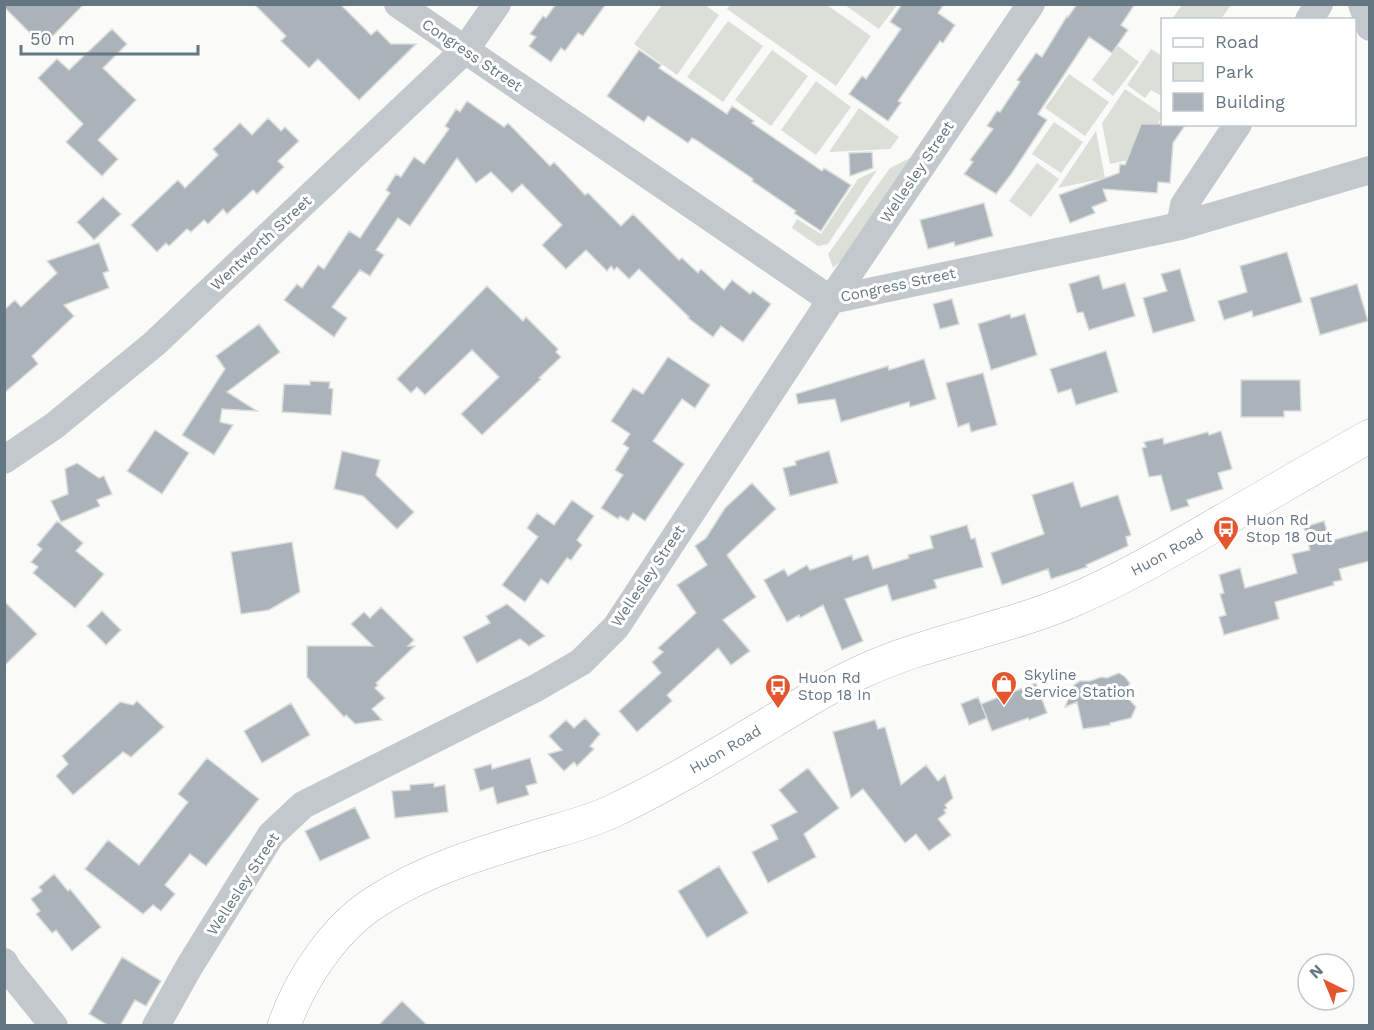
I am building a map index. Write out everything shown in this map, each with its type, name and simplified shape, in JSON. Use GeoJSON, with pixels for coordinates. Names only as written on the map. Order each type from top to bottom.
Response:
{"type":"FeatureCollection","features":[{"type":"Feature","properties":{"kind":"main road","name":"Huon Road"},"geometry":{"type":"LineString","coordinates":[[284,1026],[315,964],[335,938],[374,902],[396,889],[452,864],[617,809],[663,786],[822,692],[861,672],[903,655],[1040,614],[1114,581],[1168,553],[1370,436]]}},
{"type":"Feature","properties":{"kind":"street","name":"Congress Street"},"geometry":{"type":"LineString","coordinates":[[398,4],[831,300],[1180,226],[1370,170]]}},
{"type":"Feature","properties":{"kind":"street","name":"Wentworth Street"},"geometry":{"type":"LineString","coordinates":[[4,460],[54,426],[154,344],[465,51],[497,4]]}},
{"type":"Feature","properties":{"kind":"street","name":"Wellesley Street"},"geometry":{"type":"LineString","coordinates":[[156,1026],[189,967],[271,835],[303,805],[536,688],[581,662],[616,627],[831,300],[1031,4]]}},
{"type":"Feature","properties":{"kind":"street"},"geometry":{"type":"LineString","coordinates":[[1310,18],[1319,4]]}},
{"type":"Feature","properties":{"kind":"street"},"geometry":{"type":"LineString","coordinates":[[1362,4],[1370,27]]}},
{"type":"Feature","properties":{"kind":"street"},"geometry":{"type":"LineString","coordinates":[[1180,226],[1184,205],[1237,126]]}},
{"type":"Feature","properties":{"kind":"street"},"geometry":{"type":"LineString","coordinates":[[4,962],[54,1026]]}},
{"type":"Feature","properties":{"kind":"green space"},"geometry":{"type":"Polygon","coordinates":[[[1182,4],[1231,5],[1222,18],[1173,18],[1182,4]]]}},
{"type":"Feature","properties":{"kind":"green space"},"geometry":{"type":"Polygon","coordinates":[[[662,5],[705,5],[719,15],[677,75],[634,44],[662,5]]]}},
{"type":"Feature","properties":{"kind":"green space"},"geometry":{"type":"Polygon","coordinates":[[[730,5],[827,5],[871,36],[836,86],[727,9],[730,5]]]}},
{"type":"Feature","properties":{"kind":"green space"},"geometry":{"type":"Polygon","coordinates":[[[845,5],[897,5],[879,29],[845,5]]]}},
{"type":"Feature","properties":{"kind":"green space"},"geometry":{"type":"Polygon","coordinates":[[[728,21],[763,46],[723,102],[687,77],[728,21]]]}},
{"type":"Feature","properties":{"kind":"green space"},"geometry":{"type":"Polygon","coordinates":[[[1118,46],[1139,62],[1113,96],[1092,80],[1118,46]]]}},
{"type":"Feature","properties":{"kind":"green space"},"geometry":{"type":"Polygon","coordinates":[[[1151,49],[1161,55],[1160,95],[1151,90],[1145,98],[1127,85],[1151,49]]]}},
{"type":"Feature","properties":{"kind":"green space"},"geometry":{"type":"Polygon","coordinates":[[[772,50],[808,76],[771,126],[735,100],[772,50]]]}},
{"type":"Feature","properties":{"kind":"green space"},"geometry":{"type":"Polygon","coordinates":[[[1069,74],[1109,102],[1085,136],[1045,108],[1069,74]]]}},
{"type":"Feature","properties":{"kind":"green space"},"geometry":{"type":"Polygon","coordinates":[[[816,81],[851,107],[816,155],[781,130],[816,81]]]}},
{"type":"Feature","properties":{"kind":"green space"},"geometry":{"type":"Polygon","coordinates":[[[1125,89],[1161,113],[1161,119],[1152,133],[1147,156],[1110,164],[1102,123],[1125,89]]]}},
{"type":"Feature","properties":{"kind":"green space"},"geometry":{"type":"Polygon","coordinates":[[[859,108],[899,137],[890,149],[829,152],[859,108]]]}},
{"type":"Feature","properties":{"kind":"green space"},"geometry":{"type":"Polygon","coordinates":[[[1054,122],[1083,142],[1061,173],[1032,154],[1054,122]]]}},
{"type":"Feature","properties":{"kind":"green space"},"geometry":{"type":"Polygon","coordinates":[[[1096,131],[1105,178],[1058,188],[1096,131]]]}},
{"type":"Feature","properties":{"kind":"green space"},"geometry":{"type":"Polygon","coordinates":[[[916,155],[850,253],[833,268],[828,254],[890,168],[916,155]]]}},
{"type":"Feature","properties":{"kind":"green space"},"geometry":{"type":"Polygon","coordinates":[[[1037,163],[1059,179],[1031,217],[1009,201],[1037,163]]]}},
{"type":"Feature","properties":{"kind":"green space"},"geometry":{"type":"Polygon","coordinates":[[[877,170],[828,244],[818,246],[792,228],[797,219],[821,234],[858,179],[877,170]]]}},
{"type":"Feature","properties":{"kind":"building"},"geometry":{"type":"Polygon","coordinates":[[[4,4],[84,4],[43,46],[4,7],[4,4]]]}},
{"type":"Feature","properties":{"kind":"building"},"geometry":{"type":"Polygon","coordinates":[[[254,4],[340,4],[371,35],[377,30],[391,44],[416,44],[359,100],[318,59],[309,68],[281,41],[286,36],[254,4]]]}},
{"type":"Feature","properties":{"kind":"building"},"geometry":{"type":"Polygon","coordinates":[[[556,4],[606,4],[583,36],[578,33],[565,51],[561,48],[551,62],[529,46],[536,37],[530,34],[543,16],[546,18],[556,4]]]}},
{"type":"Feature","properties":{"kind":"building"},"geometry":{"type":"Polygon","coordinates":[[[902,4],[944,4],[938,13],[955,25],[943,43],[940,41],[898,101],[901,103],[888,121],[849,94],[862,76],[866,79],[901,29],[890,22],[902,4]]]}},
{"type":"Feature","properties":{"kind":"building"},"geometry":{"type":"Polygon","coordinates":[[[1077,4],[1135,4],[1121,25],[1128,30],[1112,53],[1089,37],[1038,114],[1047,120],[996,194],[964,174],[973,162],[970,160],[993,129],[987,126],[997,111],[1000,112],[1020,82],[1017,80],[1036,53],[1042,57],[1077,4]]]}},
{"type":"Feature","properties":{"kind":"building"},"geometry":{"type":"Polygon","coordinates":[[[112,29],[127,44],[103,68],[136,100],[98,140],[118,159],[102,176],[66,142],[83,124],[38,78],[57,59],[69,70],[112,29]]]}},
{"type":"Feature","properties":{"kind":"building"},"geometry":{"type":"Polygon","coordinates":[[[639,50],[661,65],[659,68],[727,114],[732,106],[754,121],[752,123],[822,171],[824,168],[851,185],[821,231],[752,181],[753,179],[696,140],[692,138],[688,143],[648,116],[644,122],[607,96],[639,50]]]}},
{"type":"Feature","properties":{"kind":"building"},"geometry":{"type":"Polygon","coordinates":[[[467,101],[504,127],[508,123],[550,166],[554,162],[585,195],[588,193],[621,226],[633,214],[679,260],[682,258],[698,273],[701,269],[724,290],[732,280],[750,294],[753,291],[771,304],[743,342],[721,326],[713,337],[688,318],[639,269],[629,279],[617,267],[614,270],[611,266],[607,271],[586,250],[566,269],[542,245],[562,225],[522,184],[512,193],[491,172],[476,183],[457,158],[410,226],[398,218],[376,250],[384,255],[370,276],[360,270],[332,307],[347,318],[334,337],[284,300],[297,284],[302,288],[318,265],[324,269],[349,231],[360,238],[390,193],[386,190],[396,174],[401,177],[414,157],[424,164],[449,129],[445,126],[456,109],[460,112],[467,101]]]}},
{"type":"Feature","properties":{"kind":"building"},"geometry":{"type":"Polygon","coordinates":[[[268,118],[281,131],[285,127],[299,141],[278,161],[284,167],[257,194],[253,190],[227,214],[223,209],[208,224],[204,220],[191,232],[187,229],[169,246],[166,243],[157,252],[131,225],[178,180],[185,188],[218,155],[213,149],[240,123],[252,135],[268,118]]]}},
{"type":"Feature","properties":{"kind":"building"},"geometry":{"type":"Polygon","coordinates":[[[1141,124],[1185,126],[1173,143],[1170,183],[1158,182],[1157,193],[1103,189],[1107,201],[1092,207],[1095,213],[1070,223],[1059,195],[1119,173],[1120,164],[1125,165],[1141,124]]]}},
{"type":"Feature","properties":{"kind":"building"},"geometry":{"type":"Polygon","coordinates":[[[872,152],[873,168],[850,176],[849,153],[872,152]]]}},
{"type":"Feature","properties":{"kind":"building"},"geometry":{"type":"Polygon","coordinates":[[[103,197],[121,214],[94,240],[77,222],[103,197]]]}},
{"type":"Feature","properties":{"kind":"building"},"geometry":{"type":"Polygon","coordinates":[[[984,203],[993,236],[955,246],[954,242],[928,249],[920,220],[984,203]]]}},
{"type":"Feature","properties":{"kind":"building"},"geometry":{"type":"Polygon","coordinates":[[[99,243],[109,271],[103,273],[109,288],[64,305],[74,316],[32,356],[38,364],[4,393],[4,310],[15,300],[21,307],[57,273],[47,261],[99,243]]]}},
{"type":"Feature","properties":{"kind":"building"},"geometry":{"type":"Polygon","coordinates":[[[1287,252],[1302,302],[1253,317],[1252,311],[1224,320],[1218,301],[1247,292],[1240,266],[1287,252]]]}},
{"type":"Feature","properties":{"kind":"building"},"geometry":{"type":"Polygon","coordinates":[[[1180,269],[1195,321],[1153,333],[1143,298],[1167,291],[1161,274],[1180,269]]]}},
{"type":"Feature","properties":{"kind":"building"},"geometry":{"type":"Polygon","coordinates":[[[1099,275],[1103,289],[1125,283],[1135,316],[1089,330],[1083,312],[1077,313],[1069,284],[1099,275]]]}},
{"type":"Feature","properties":{"kind":"building"},"geometry":{"type":"Polygon","coordinates":[[[1357,284],[1368,321],[1320,335],[1310,298],[1357,284]]]}},
{"type":"Feature","properties":{"kind":"building"},"geometry":{"type":"Polygon","coordinates":[[[487,286],[523,321],[526,317],[558,349],[556,352],[561,357],[482,435],[461,414],[499,377],[472,350],[425,395],[417,387],[411,393],[397,379],[487,286]]]}},
{"type":"Feature","properties":{"kind":"building"},"geometry":{"type":"Polygon","coordinates":[[[952,299],[959,324],[940,329],[933,304],[952,299]]]}},
{"type":"Feature","properties":{"kind":"building"},"geometry":{"type":"Polygon","coordinates":[[[1010,314],[1011,318],[1025,314],[1037,355],[991,370],[978,324],[1010,314]]]}},
{"type":"Feature","properties":{"kind":"building"},"geometry":{"type":"Polygon","coordinates":[[[259,324],[280,352],[227,392],[257,411],[222,409],[220,422],[233,425],[214,455],[182,435],[225,369],[216,356],[259,324]]]}},
{"type":"Feature","properties":{"kind":"building"},"geometry":{"type":"Polygon","coordinates":[[[1106,351],[1118,392],[1076,405],[1071,389],[1058,393],[1050,369],[1106,351]]]}},
{"type":"Feature","properties":{"kind":"building"},"geometry":{"type":"Polygon","coordinates":[[[668,357],[710,385],[695,408],[682,399],[653,441],[684,464],[645,521],[633,513],[628,521],[620,516],[618,519],[601,508],[623,475],[615,470],[629,448],[623,444],[630,434],[611,421],[633,388],[643,394],[668,357]]]}},
{"type":"Feature","properties":{"kind":"building"},"geometry":{"type":"Polygon","coordinates":[[[924,359],[936,399],[910,407],[909,402],[841,422],[835,399],[798,404],[796,394],[888,366],[889,370],[924,359]]]}},
{"type":"Feature","properties":{"kind":"building"},"geometry":{"type":"Polygon","coordinates":[[[983,373],[997,425],[971,432],[969,423],[958,427],[946,383],[983,373]]]}},
{"type":"Feature","properties":{"kind":"building"},"geometry":{"type":"Polygon","coordinates":[[[1241,380],[1300,380],[1301,411],[1284,411],[1284,417],[1241,417],[1241,380]]]}},
{"type":"Feature","properties":{"kind":"building"},"geometry":{"type":"Polygon","coordinates":[[[310,381],[330,382],[329,388],[333,389],[331,415],[282,412],[284,384],[310,385],[310,381]]]}},
{"type":"Feature","properties":{"kind":"building"},"geometry":{"type":"Polygon","coordinates":[[[155,430],[189,453],[162,494],[127,471],[155,430]]]}},
{"type":"Feature","properties":{"kind":"building"},"geometry":{"type":"Polygon","coordinates":[[[1221,431],[1232,469],[1218,473],[1223,489],[1187,500],[1189,506],[1171,511],[1161,475],[1149,477],[1142,448],[1146,447],[1144,442],[1163,438],[1164,444],[1208,432],[1209,435],[1221,431]]]}},
{"type":"Feature","properties":{"kind":"building"},"geometry":{"type":"Polygon","coordinates":[[[342,451],[380,460],[376,475],[414,512],[397,529],[363,496],[334,489],[342,451]]]}},
{"type":"Feature","properties":{"kind":"building"},"geometry":{"type":"Polygon","coordinates":[[[829,451],[838,483],[790,496],[783,468],[796,465],[795,461],[829,451]]]}},
{"type":"Feature","properties":{"kind":"building"},"geometry":{"type":"Polygon","coordinates":[[[77,463],[99,478],[104,476],[112,494],[97,500],[100,506],[61,522],[51,501],[68,494],[65,469],[77,463]]]}},
{"type":"Feature","properties":{"kind":"building"},"geometry":{"type":"Polygon","coordinates":[[[1073,482],[1081,507],[1118,495],[1131,535],[1126,537],[1128,546],[1086,565],[1087,567],[1051,579],[1048,569],[1002,585],[991,553],[1044,534],[1032,495],[1073,482]]]}},
{"type":"Feature","properties":{"kind":"building"},"geometry":{"type":"Polygon","coordinates":[[[752,483],[776,509],[727,555],[756,597],[723,620],[750,651],[731,665],[718,648],[667,695],[672,701],[637,732],[619,711],[661,673],[652,662],[663,652],[658,648],[696,613],[677,585],[707,565],[695,546],[706,538],[725,508],[752,483]]]}},
{"type":"Feature","properties":{"kind":"building"},"geometry":{"type":"Polygon","coordinates":[[[572,500],[594,516],[577,540],[582,545],[571,560],[567,558],[548,584],[541,579],[525,602],[502,585],[538,537],[527,528],[537,513],[554,525],[572,500]]]}},
{"type":"Feature","properties":{"kind":"building"},"geometry":{"type":"Polygon","coordinates":[[[57,521],[83,543],[76,551],[104,574],[75,608],[33,573],[38,567],[31,562],[42,549],[37,545],[57,521]]]}},
{"type":"Feature","properties":{"kind":"building"},"geometry":{"type":"Polygon","coordinates":[[[1324,521],[1330,541],[1370,530],[1370,561],[1339,569],[1342,580],[1333,582],[1334,585],[1275,602],[1279,619],[1224,635],[1219,617],[1226,615],[1220,594],[1224,593],[1219,575],[1240,568],[1245,588],[1297,573],[1292,554],[1310,550],[1304,527],[1324,521]]]}},
{"type":"Feature","properties":{"kind":"building"},"geometry":{"type":"Polygon","coordinates":[[[967,525],[971,539],[975,538],[983,567],[934,580],[937,588],[892,601],[887,585],[845,599],[863,641],[842,650],[823,605],[800,618],[799,615],[787,622],[764,580],[784,569],[788,576],[807,565],[810,570],[852,555],[853,560],[868,555],[873,569],[933,548],[930,536],[967,525]]]}},
{"type":"Feature","properties":{"kind":"building"},"geometry":{"type":"Polygon","coordinates":[[[292,542],[300,592],[269,610],[241,614],[231,552],[292,542]]]}},
{"type":"Feature","properties":{"kind":"building"},"geometry":{"type":"Polygon","coordinates":[[[4,601],[37,634],[4,666],[4,601]]]}},
{"type":"Feature","properties":{"kind":"building"},"geometry":{"type":"Polygon","coordinates":[[[507,604],[545,636],[529,646],[520,639],[477,663],[463,637],[490,623],[486,616],[507,604]]]}},
{"type":"Feature","properties":{"kind":"building"},"geometry":{"type":"Polygon","coordinates":[[[381,607],[414,640],[408,646],[415,646],[376,683],[378,685],[375,688],[385,698],[372,709],[382,720],[355,724],[346,715],[344,717],[307,677],[307,646],[373,646],[351,624],[364,612],[370,618],[381,607]]]}},
{"type":"Feature","properties":{"kind":"building"},"geometry":{"type":"Polygon","coordinates":[[[102,611],[121,630],[106,645],[87,626],[102,611]]]}},
{"type":"Feature","properties":{"kind":"building"},"geometry":{"type":"Polygon","coordinates":[[[1119,673],[1130,683],[1124,694],[1136,707],[1131,718],[1110,723],[1110,725],[1083,729],[1077,702],[1065,707],[1074,685],[1080,681],[1107,678],[1119,673]]]}},
{"type":"Feature","properties":{"kind":"building","name":"Skyline Service Station"},"geometry":{"type":"Polygon","coordinates":[[[1036,683],[1047,713],[992,731],[981,704],[1036,683]]]}},
{"type":"Feature","properties":{"kind":"building"},"geometry":{"type":"Polygon","coordinates":[[[978,697],[987,718],[969,725],[961,704],[978,697]]]}},
{"type":"Feature","properties":{"kind":"building"},"geometry":{"type":"Polygon","coordinates":[[[137,701],[164,727],[131,757],[123,752],[73,795],[56,776],[68,764],[62,756],[120,702],[133,705],[137,701]]]}},
{"type":"Feature","properties":{"kind":"building"},"geometry":{"type":"Polygon","coordinates":[[[291,703],[310,735],[262,763],[244,731],[291,703]]]}},
{"type":"Feature","properties":{"kind":"building"},"geometry":{"type":"Polygon","coordinates":[[[585,718],[600,734],[590,746],[594,749],[577,766],[574,762],[564,771],[548,754],[562,750],[549,736],[566,720],[574,728],[585,718]]]}},
{"type":"Feature","properties":{"kind":"building"},"geometry":{"type":"Polygon","coordinates":[[[875,720],[878,729],[885,727],[901,785],[926,765],[938,781],[945,775],[953,798],[945,805],[946,813],[938,819],[951,835],[929,851],[916,834],[905,843],[863,789],[851,798],[833,732],[875,720]]]}},
{"type":"Feature","properties":{"kind":"building"},"geometry":{"type":"Polygon","coordinates":[[[207,758],[259,799],[206,866],[190,854],[165,885],[175,894],[161,911],[153,905],[143,914],[85,869],[108,840],[139,865],[188,802],[178,794],[207,758]]]}},
{"type":"Feature","properties":{"kind":"building"},"geometry":{"type":"Polygon","coordinates":[[[530,758],[537,783],[526,786],[529,795],[497,804],[493,787],[480,791],[474,769],[491,764],[492,769],[530,758]]]}},
{"type":"Feature","properties":{"kind":"building"},"geometry":{"type":"Polygon","coordinates":[[[808,768],[839,808],[804,834],[816,857],[768,883],[752,852],[778,839],[771,825],[797,812],[779,790],[808,768]]]}},
{"type":"Feature","properties":{"kind":"building"},"geometry":{"type":"Polygon","coordinates":[[[434,783],[434,787],[445,785],[448,812],[395,818],[392,791],[410,790],[410,785],[434,783]]]}},
{"type":"Feature","properties":{"kind":"building"},"geometry":{"type":"Polygon","coordinates":[[[355,807],[370,838],[320,861],[305,831],[355,807]]]}},
{"type":"Feature","properties":{"kind":"building"},"geometry":{"type":"Polygon","coordinates":[[[719,866],[748,913],[707,938],[678,891],[719,866]]]}},
{"type":"Feature","properties":{"kind":"building"},"geometry":{"type":"Polygon","coordinates":[[[54,874],[68,891],[70,889],[101,927],[72,951],[56,930],[52,933],[36,914],[40,911],[31,899],[42,891],[39,887],[54,874]]]}},
{"type":"Feature","properties":{"kind":"building"},"geometry":{"type":"Polygon","coordinates":[[[122,957],[161,981],[146,1006],[135,1000],[120,1026],[109,1026],[89,1014],[122,957]]]}},
{"type":"Feature","properties":{"kind":"building"},"geometry":{"type":"Polygon","coordinates":[[[402,1001],[428,1026],[378,1026],[402,1001]]]}},
{"type":"Feature","properties":{"kind":"place","name":"Huon Rd Stop 18 Out"},"geometry":{"type":"Point","coordinates":[1226,552]}},
{"type":"Feature","properties":{"kind":"place","name":"Skyline Service Station"},"geometry":{"type":"Point","coordinates":[1004,707]}},
{"type":"Feature","properties":{"kind":"place","name":"Huon Rd Stop 18 In"},"geometry":{"type":"Point","coordinates":[778,710]}}]}
